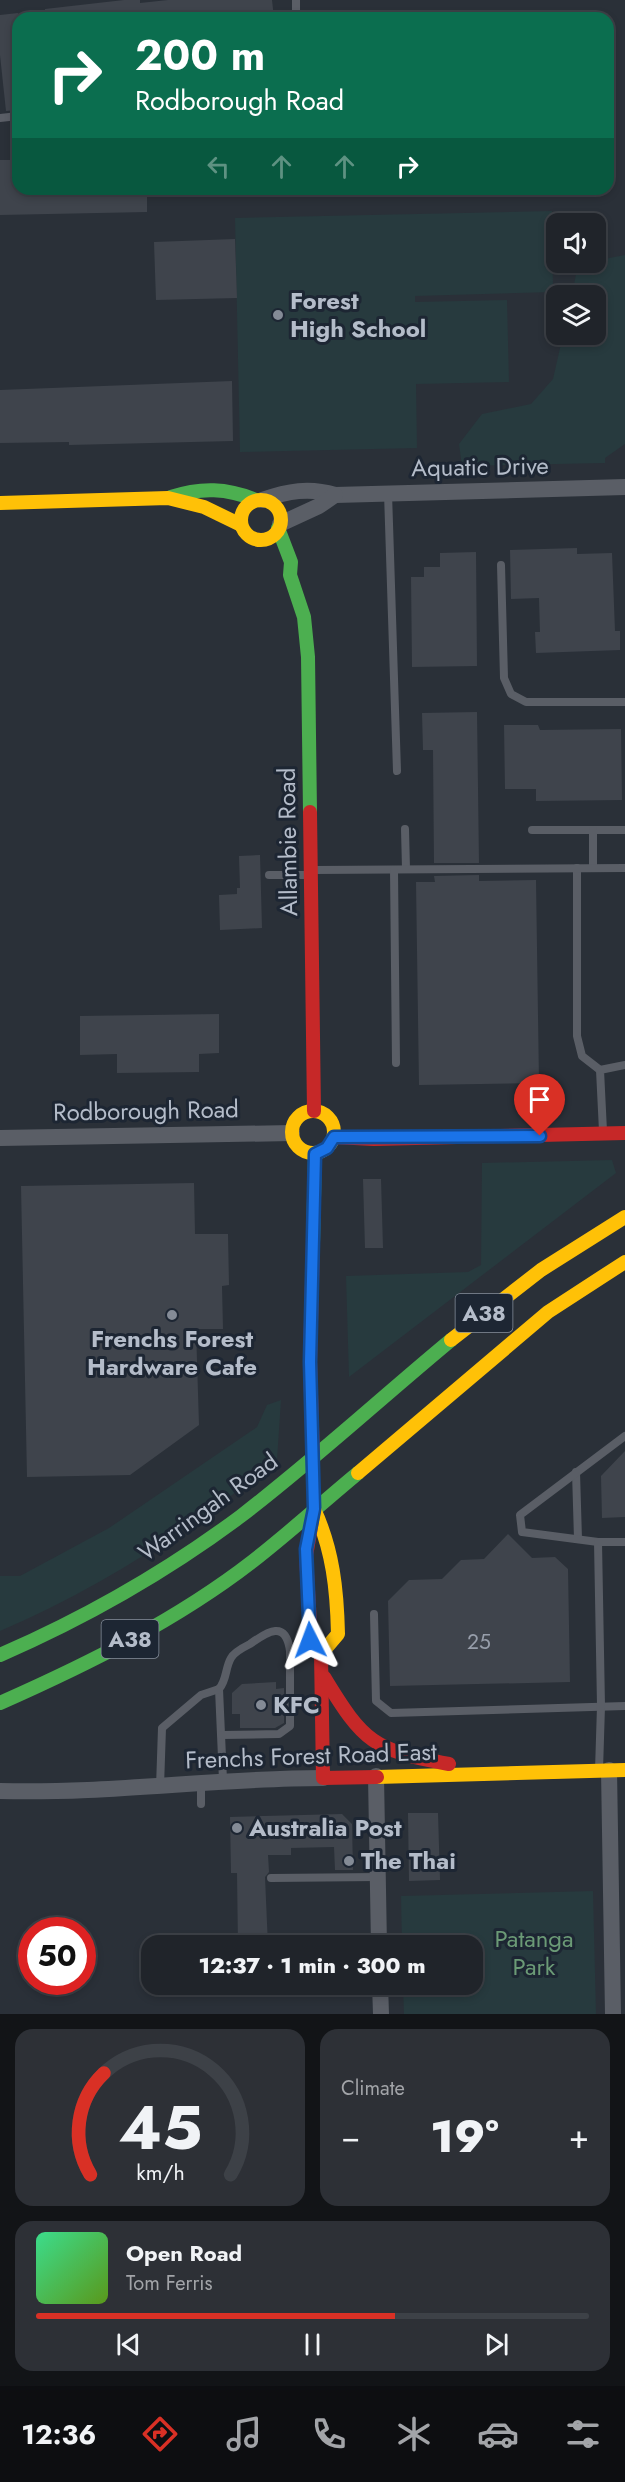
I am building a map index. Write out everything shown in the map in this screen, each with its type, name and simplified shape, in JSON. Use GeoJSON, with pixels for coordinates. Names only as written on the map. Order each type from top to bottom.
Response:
{"type":"FeatureCollection","features":[{"type":"Feature","properties":{"kind":"main road"},"geometry":{"type":"LineString","coordinates":[[168,498],[189,490],[210,489],[240,493],[259,500]]}},
{"type":"Feature","properties":{"kind":"main road"},"geometry":{"type":"LineString","coordinates":[[0,502],[168,498],[204,507],[242,525],[245,507],[259,500]]}},
{"type":"Feature","properties":{"kind":"main road","name":"Allambie Road"},"geometry":{"type":"LineString","coordinates":[[259,500],[277,509],[279,526],[291,562],[290,575],[302,610],[308,657],[314,1111]]}},
{"type":"Feature","properties":{"kind":"main road","name":"Allambie Road"},"geometry":{"type":"LineString","coordinates":[[242,525],[248,535],[267,549],[280,568],[290,575]]}},
{"type":"Feature","properties":{"kind":"main road"},"geometry":{"type":"LineString","coordinates":[[267,549],[271,536],[279,526]]}},
{"type":"Feature","properties":{"kind":"main road"},"geometry":{"type":"LineString","coordinates":[[314,1111],[330,1119],[334,1137],[327,1148],[315,1154],[302,1150],[293,1140],[292,1133],[301,1116],[314,1111]]}},
{"type":"Feature","properties":{"kind":"main road"},"geometry":{"type":"LineString","coordinates":[[334,1137],[374,1139],[625,1133]]}},
{"type":"Feature","properties":{"kind":"main road"},"geometry":{"type":"LineString","coordinates":[[315,1154],[310,1362],[314,1509],[306,1549],[310,1640],[321,1654],[323,1778]]}},
{"type":"Feature","properties":{"kind":"main road","name":"Warringah Road"},"geometry":{"type":"LineString","coordinates":[[0,1655],[77,1618],[151,1576],[229,1524],[313,1458],[454,1337],[528,1278],[572,1248],[625,1217]]}},
{"type":"Feature","properties":{"kind":"main road","name":"A38"},"geometry":{"type":"LineString","coordinates":[[0,1703],[56,1678],[187,1606],[253,1561],[548,1312],[625,1262]]}},
{"type":"Feature","properties":{"kind":"main road"},"geometry":{"type":"LineString","coordinates":[[314,1509],[333,1556],[337,1598],[338,1635],[321,1654]]}},
{"type":"Feature","properties":{"kind":"main road"},"geometry":{"type":"LineString","coordinates":[[322,1675],[348,1718],[359,1732],[375,1745],[410,1757],[505,1772]]}},
{"type":"Feature","properties":{"kind":"main road","name":"Frenchs Forest Road East"},"geometry":{"type":"LineString","coordinates":[[323,1778],[611,1770]]}},
{"type":"Feature","properties":{"kind":"street","name":"Aquatic Drive"},"geometry":{"type":"LineString","coordinates":[[259,500],[291,491],[314,489],[336,495],[625,488]]}},
{"type":"Feature","properties":{"kind":"street","name":"Aquatic Drive"},"geometry":{"type":"LineString","coordinates":[[279,526],[336,495]]}},
{"type":"Feature","properties":{"kind":"street","name":"Rodborough Road"},"geometry":{"type":"LineString","coordinates":[[0,1138],[292,1133]]}},
{"type":"Feature","properties":{"kind":"street"},"geometry":{"type":"LineString","coordinates":[[611,1770],[613,2014]]}},
{"type":"Feature","properties":{"kind":"street"},"geometry":{"type":"LineString","coordinates":[[376,1776],[379,1935]]}},
{"type":"Feature","properties":{"kind":"street","name":"Frenchs Forest Road East"},"geometry":{"type":"LineString","coordinates":[[0,1791],[160,1787],[223,1780],[323,1778]]}},
{"type":"Feature","properties":{"kind":"street"},"geometry":{"type":"LineString","coordinates":[[380,1995],[381,2014]]}},
{"type":"Feature","properties":{"kind":"lane"},"geometry":{"type":"LineString","coordinates":[[388,493],[397,771]]}},
{"type":"Feature","properties":{"kind":"lane"},"geometry":{"type":"LineString","coordinates":[[501,565],[504,678],[511,694],[526,702],[625,702]]}},
{"type":"Feature","properties":{"kind":"lane"},"geometry":{"type":"LineString","coordinates":[[405,829],[406,869]]}},
{"type":"Feature","properties":{"kind":"lane"},"geometry":{"type":"LineString","coordinates":[[532,830],[625,830]]}},
{"type":"Feature","properties":{"kind":"lane"},"geometry":{"type":"LineString","coordinates":[[593,830],[593,868]]}},
{"type":"Feature","properties":{"kind":"lane"},"geometry":{"type":"LineString","coordinates":[[269,874],[406,869],[625,867]]}},
{"type":"Feature","properties":{"kind":"lane"},"geometry":{"type":"LineString","coordinates":[[577,868],[577,1036],[582,1056],[600,1070],[625,1065]]}},
{"type":"Feature","properties":{"kind":"lane"},"geometry":{"type":"LineString","coordinates":[[394,870],[396,1063]]}},
{"type":"Feature","properties":{"kind":"lane"},"geometry":{"type":"LineString","coordinates":[[600,1070],[603,1134]]}},
{"type":"Feature","properties":{"kind":"lane"},"geometry":{"type":"LineString","coordinates":[[625,1436],[520,1515],[522,1532],[598,1542],[625,1542]]}},
{"type":"Feature","properties":{"kind":"lane"},"geometry":{"type":"LineString","coordinates":[[576,1472],[578,1539]]}},
{"type":"Feature","properties":{"kind":"lane"},"geometry":{"type":"LineString","coordinates":[[598,1542],[601,1706],[611,1770]]}},
{"type":"Feature","properties":{"kind":"lane"},"geometry":{"type":"LineString","coordinates":[[374,1614],[376,1701],[391,1713],[625,1706]]}},
{"type":"Feature","properties":{"kind":"lane"},"geometry":{"type":"LineString","coordinates":[[222,1735],[279,1734],[290,1726],[290,1651],[289,1641],[284,1634],[276,1630],[266,1632],[231,1657],[221,1687],[222,1735],[223,1780]]}},
{"type":"Feature","properties":{"kind":"lane"},"geometry":{"type":"LineString","coordinates":[[160,1787],[162,1728],[201,1695],[221,1687]]}},
{"type":"Feature","properties":{"kind":"lane"},"geometry":{"type":"LineString","coordinates":[[201,1783],[201,1804]]}},
{"type":"Feature","properties":{"kind":"lane"},"geometry":{"type":"LineString","coordinates":[[272,1878],[378,1877]]}},
{"type":"Feature","properties":{"kind":"green space"},"geometry":{"type":"Polygon","coordinates":[[[552,211],[552,213],[546,213],[546,273],[553,273],[553,285],[546,285],[546,292],[415,296],[415,302],[507,300],[509,382],[416,384],[417,448],[240,452],[235,218],[552,211]]]}},
{"type":"Feature","properties":{"kind":"green space"},"geometry":{"type":"Polygon","coordinates":[[[625,255],[625,444],[605,458],[605,463],[462,466],[459,444],[482,414],[531,404],[553,379],[561,345],[606,345],[606,285],[574,285],[576,273],[606,273],[606,259],[625,255]]]}},
{"type":"Feature","properties":{"kind":"green space"},"geometry":{"type":"Polygon","coordinates":[[[612,1160],[616,1173],[349,1377],[346,1276],[468,1272],[481,1265],[482,1163],[612,1160]]]}},
{"type":"Feature","properties":{"kind":"green space"},"geometry":{"type":"Polygon","coordinates":[[[281,1400],[277,1460],[213,1509],[144,1555],[73,1596],[0,1631],[0,1576],[20,1576],[109,1528],[257,1427],[267,1405],[281,1400]]]}},
{"type":"Feature","properties":{"kind":"green space","name":"Patanga Park"},"geometry":{"type":"Polygon","coordinates":[[[593,1891],[596,2014],[404,2014],[403,1995],[483,1995],[483,1935],[402,1935],[401,1896],[593,1891]]]}},
{"type":"Feature","properties":{"kind":"building"},"geometry":{"type":"Polygon","coordinates":[[[124,0],[140,0],[140,3],[168,0],[272,0],[273,12],[45,12],[45,9],[124,0]]]}},
{"type":"Feature","properties":{"kind":"building"},"geometry":{"type":"Polygon","coordinates":[[[12,14],[12,110],[6,111],[0,55],[0,15],[12,14]]]}},
{"type":"Feature","properties":{"kind":"building"},"geometry":{"type":"Polygon","coordinates":[[[0,160],[12,160],[12,195],[147,195],[147,212],[0,215],[0,160]]]}},
{"type":"Feature","properties":{"kind":"building"},"geometry":{"type":"Polygon","coordinates":[[[235,239],[237,298],[156,300],[154,242],[235,239]]]}},
{"type":"Feature","properties":{"kind":"building"},"geometry":{"type":"Polygon","coordinates":[[[232,381],[233,441],[69,445],[69,442],[0,443],[0,390],[232,381]]]}},
{"type":"Feature","properties":{"kind":"building"},"geometry":{"type":"Polygon","coordinates":[[[577,548],[577,554],[612,553],[615,631],[620,631],[620,650],[536,653],[535,632],[540,632],[539,598],[511,599],[510,550],[577,548]]]}},
{"type":"Feature","properties":{"kind":"building"},"geometry":{"type":"Polygon","coordinates":[[[476,552],[477,666],[412,667],[411,577],[424,577],[424,567],[440,567],[440,553],[476,552]]]}},
{"type":"Feature","properties":{"kind":"building"},"geometry":{"type":"Polygon","coordinates":[[[477,712],[479,863],[434,863],[433,750],[423,750],[422,713],[477,712]]]}},
{"type":"Feature","properties":{"kind":"building"},"geometry":{"type":"Polygon","coordinates":[[[504,725],[538,725],[540,730],[621,729],[622,800],[536,801],[536,789],[505,789],[504,725]]]}},
{"type":"Feature","properties":{"kind":"building"},"geometry":{"type":"Polygon","coordinates":[[[260,855],[262,928],[220,930],[219,895],[237,894],[237,888],[240,888],[239,856],[260,855]]]}},
{"type":"Feature","properties":{"kind":"building"},"geometry":{"type":"Polygon","coordinates":[[[479,875],[479,881],[536,880],[539,1083],[419,1085],[416,882],[435,882],[434,876],[479,875]]]}},
{"type":"Feature","properties":{"kind":"building"},"geometry":{"type":"Polygon","coordinates":[[[219,1014],[219,1053],[199,1054],[199,1072],[117,1073],[117,1054],[80,1055],[80,1016],[219,1014]]]}},
{"type":"Feature","properties":{"kind":"building"},"geometry":{"type":"Polygon","coordinates":[[[363,1179],[381,1179],[383,1248],[365,1248],[363,1179]]]}},
{"type":"Feature","properties":{"kind":"building"},"geometry":{"type":"Polygon","coordinates":[[[194,1183],[195,1234],[228,1234],[229,1285],[222,1286],[223,1329],[196,1329],[199,1425],[130,1475],[27,1477],[21,1186],[194,1183]]]}},
{"type":"Feature","properties":{"kind":"building"},"geometry":{"type":"Polygon","coordinates":[[[625,1451],[625,1517],[602,1518],[601,1476],[625,1451]]]}},
{"type":"Feature","properties":{"kind":"building"},"geometry":{"type":"Polygon","coordinates":[[[508,1534],[532,1558],[555,1557],[568,1569],[570,1682],[390,1686],[388,1601],[409,1580],[442,1579],[461,1560],[484,1559],[508,1534]]]}},
{"type":"Feature","properties":{"kind":"building","name":"KFC"},"geometry":{"type":"Polygon","coordinates":[[[276,1682],[276,1689],[284,1688],[284,1723],[275,1728],[240,1728],[240,1714],[232,1714],[232,1693],[242,1684],[276,1682]]]}},
{"type":"Feature","properties":{"kind":"building"},"geometry":{"type":"Polygon","coordinates":[[[408,1813],[438,1813],[440,1880],[409,1881],[408,1813]]]}},
{"type":"Feature","properties":{"kind":"building"},"geometry":{"type":"Polygon","coordinates":[[[342,1814],[352,1824],[353,1870],[335,1870],[334,1847],[291,1848],[291,1855],[268,1855],[269,1872],[265,1877],[268,1935],[238,1935],[237,1873],[231,1873],[230,1817],[342,1814]]]}},
{"type":"Feature","properties":{"kind":"traffic: fast"},"geometry":{"type":"LineString","coordinates":[[171,497],[214,490],[235,493],[256,500]]}},
{"type":"Feature","properties":{"kind":"traffic: fast"},"geometry":{"type":"LineString","coordinates":[[278,528],[291,562],[290,575],[304,617],[308,657],[310,812]]}},
{"type":"Feature","properties":{"kind":"traffic: fast"},"geometry":{"type":"LineString","coordinates":[[313,1243],[315,1154]]}},
{"type":"Feature","properties":{"kind":"traffic: fast"},"geometry":{"type":"LineString","coordinates":[[0,1655],[94,1610],[213,1537],[295,1473],[451,1340]]}},
{"type":"Feature","properties":{"kind":"traffic: fast"},"geometry":{"type":"LineString","coordinates":[[0,1703],[131,1640],[194,1603],[280,1540],[358,1473]]}},
{"type":"Feature","properties":{"kind":"traffic: slow"},"geometry":{"type":"LineString","coordinates":[[0,503],[168,498],[204,507],[241,525]]}},
{"type":"Feature","properties":{"kind":"traffic: slow"},"geometry":{"type":"LineString","coordinates":[[261,500],[275,506],[281,520],[275,534],[261,540],[247,534],[241,520],[247,506],[261,500]]}},
{"type":"Feature","properties":{"kind":"traffic: slow"},"geometry":{"type":"LineString","coordinates":[[313,1111],[328,1117],[334,1132],[328,1147],[313,1153],[298,1147],[292,1132],[298,1117],[313,1111]]}},
{"type":"Feature","properties":{"kind":"traffic: slow"},"geometry":{"type":"LineString","coordinates":[[451,1340],[541,1270],[625,1217]]}},
{"type":"Feature","properties":{"kind":"traffic: slow"},"geometry":{"type":"LineString","coordinates":[[358,1473],[548,1312],[625,1262]]}},
{"type":"Feature","properties":{"kind":"traffic: slow"},"geometry":{"type":"LineString","coordinates":[[314,1509],[330,1555],[335,1586],[338,1634],[321,1654]]}},
{"type":"Feature","properties":{"kind":"traffic: slow"},"geometry":{"type":"LineString","coordinates":[[377,1777],[625,1770]]}},
{"type":"Feature","properties":{"kind":"traffic: jam"},"geometry":{"type":"LineString","coordinates":[[310,812],[314,1111]]}},
{"type":"Feature","properties":{"kind":"traffic: jam"},"geometry":{"type":"LineString","coordinates":[[334,1137],[374,1139],[625,1133]]}},
{"type":"Feature","properties":{"kind":"traffic: jam"},"geometry":{"type":"LineString","coordinates":[[313,1243],[310,1362],[313,1458]]}},
{"type":"Feature","properties":{"kind":"traffic: jam"},"geometry":{"type":"LineString","coordinates":[[314,1509],[306,1556],[311,1640],[321,1654],[323,1778],[377,1777]]}},
{"type":"Feature","properties":{"kind":"traffic: jam"},"geometry":{"type":"LineString","coordinates":[[324,1677],[350,1716],[373,1740],[403,1754],[449,1764]]}},
{"type":"Feature","properties":{"kind":"place","name":"Forest High School"},"geometry":{"type":"Point","coordinates":[278,315]}},
{"type":"Feature","properties":{"kind":"place","name":"Frenchs Forest Hardware Cafe"},"geometry":{"type":"Point","coordinates":[172,1315]}},
{"type":"Feature","properties":{"kind":"place","name":"KFC"},"geometry":{"type":"Point","coordinates":[261,1705]}},
{"type":"Feature","properties":{"kind":"place","name":"Australia Post"},"geometry":{"type":"Point","coordinates":[237,1828]}},
{"type":"Feature","properties":{"kind":"place","name":"The Thai"},"geometry":{"type":"Point","coordinates":[349,1861]}},
{"type":"Feature","properties":{"kind":"route"},"geometry":{"type":"LineString","coordinates":[[310,1640],[306,1549],[314,1509],[310,1362],[314,1284],[315,1154],[327,1148],[334,1137],[374,1139],[540,1136]]}}]}
